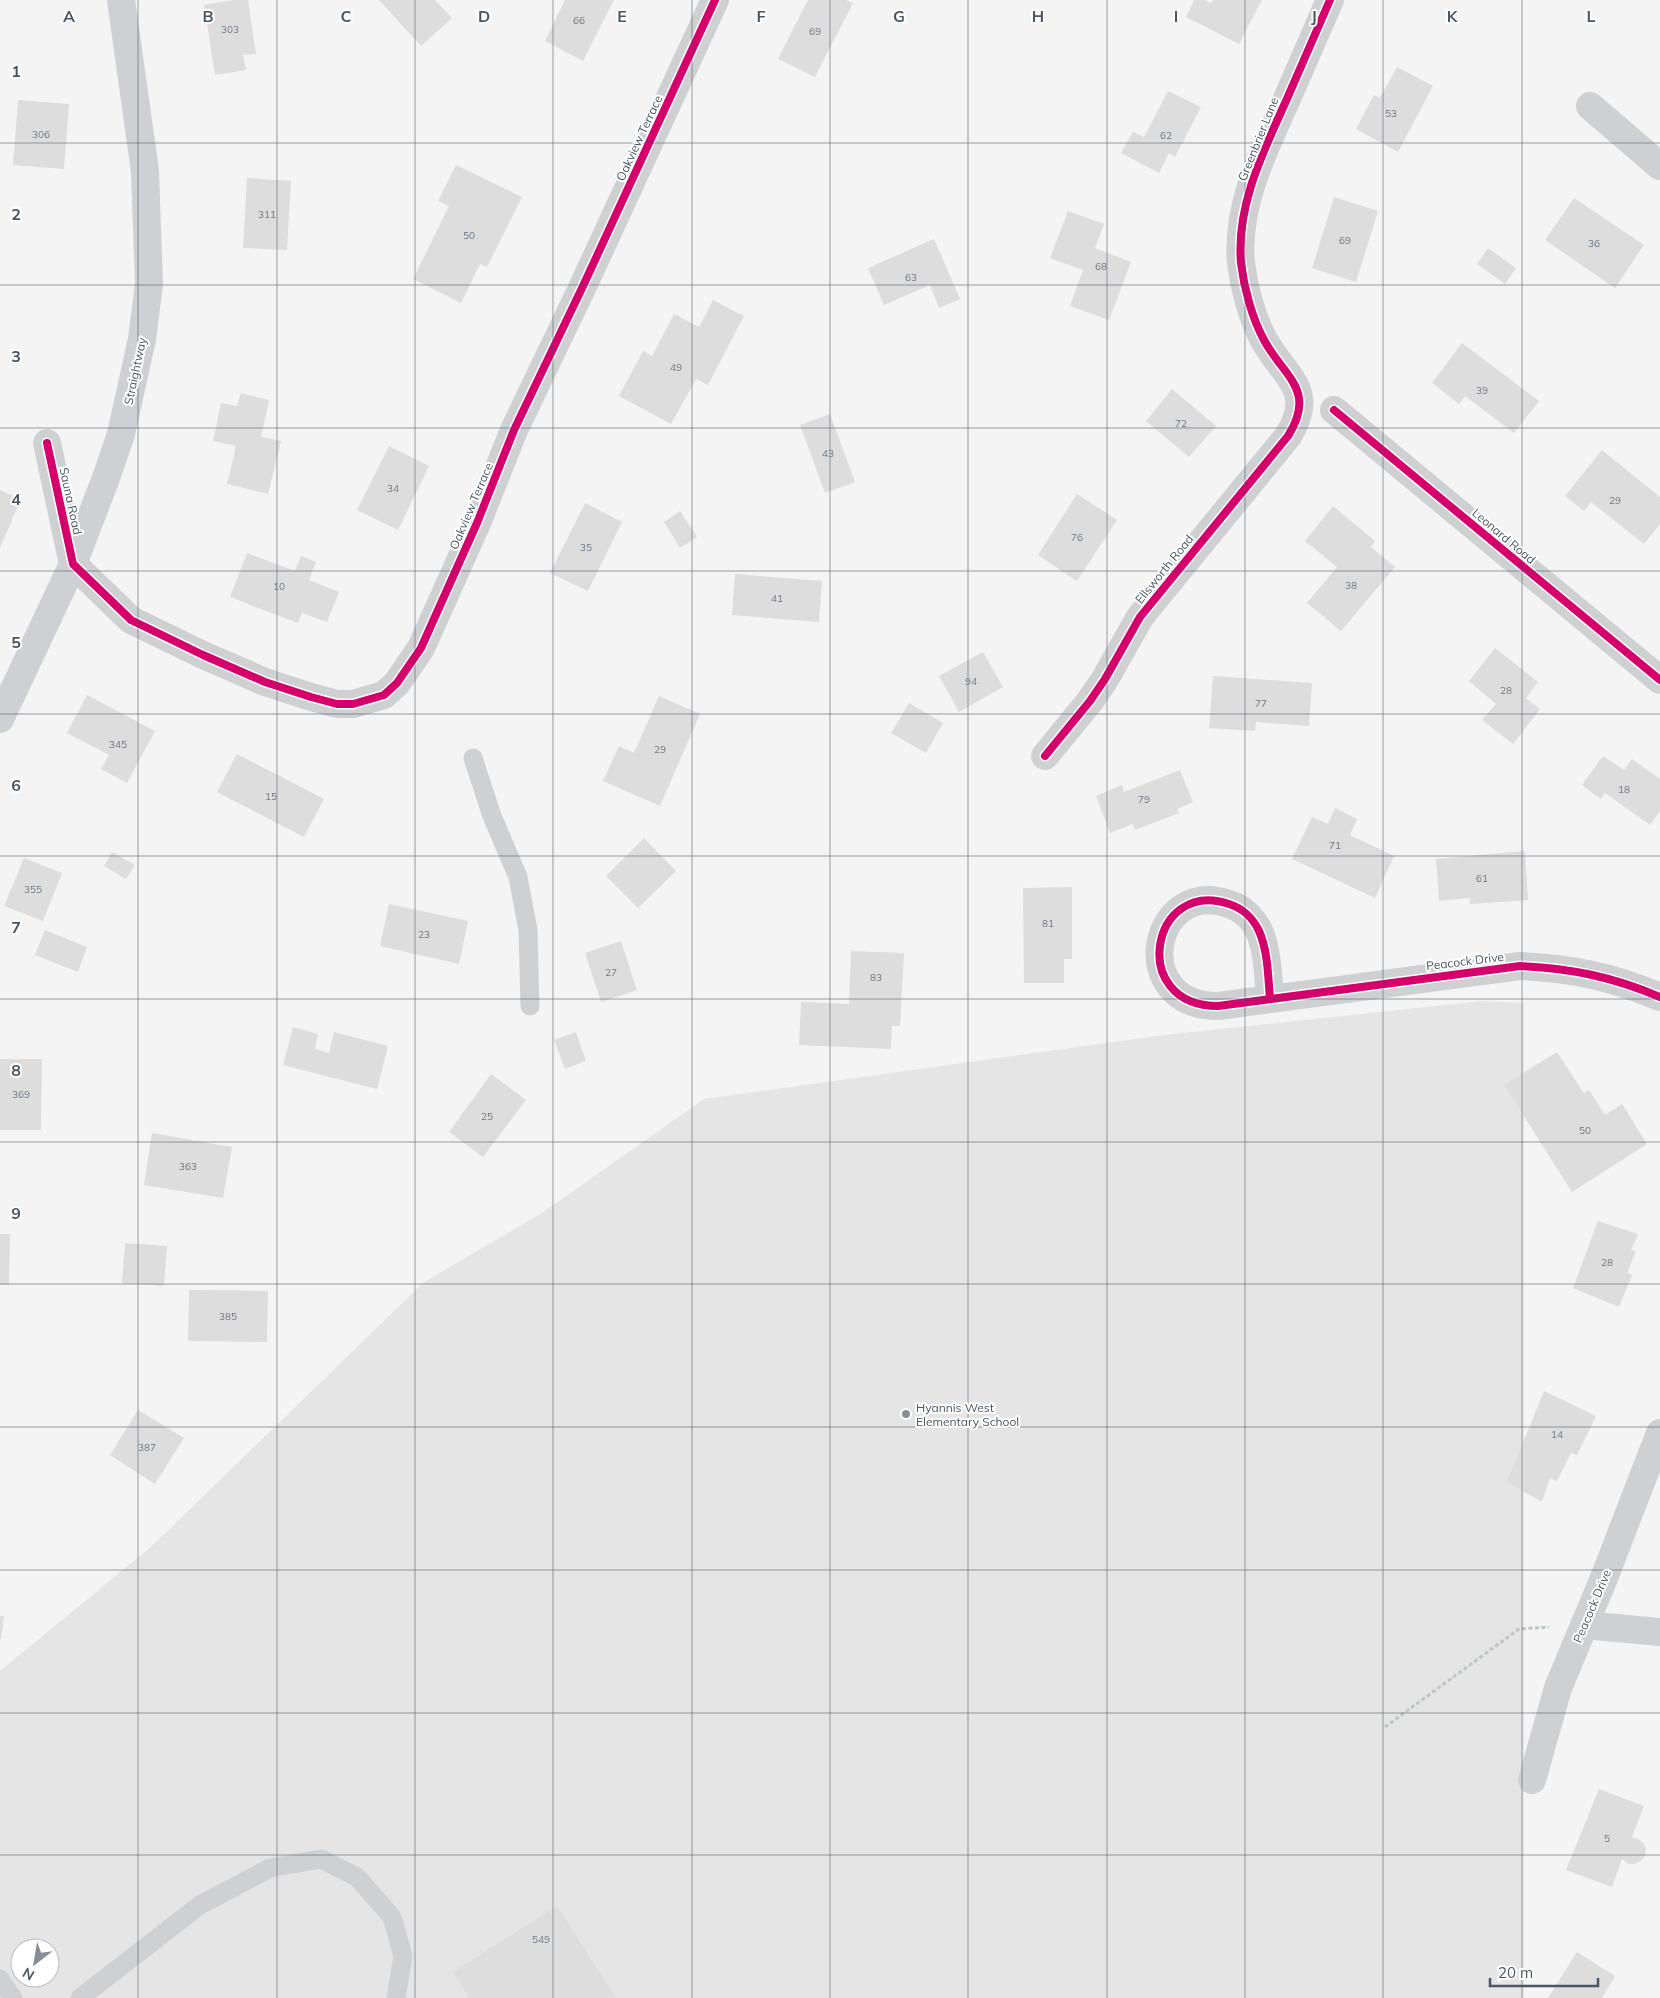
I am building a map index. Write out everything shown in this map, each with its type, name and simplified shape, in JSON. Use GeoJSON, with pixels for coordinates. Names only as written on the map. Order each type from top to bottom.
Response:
{"type":"FeatureCollection","features":[{"type":"Feature","properties":{"kind":"street","name":"Straightway"},"geometry":{"type":"LineString","coordinates":[[0,719],[73,564],[106,478],[121,434],[142,339],[149,284],[145,170],[121,0]]}},
{"type":"Feature","properties":{"kind":"street","name":"Oakview Terrace"},"geometry":{"type":"LineString","coordinates":[[73,564],[131,620],[203,656],[265,682],[337,704],[368,701],[384,695],[397,683],[421,648],[477,523],[514,430],[583,286],[715,0]]}},
{"type":"Feature","properties":{"kind":"street","name":"Greenbrier Lane"},"geometry":{"type":"LineString","coordinates":[[1300,400],[1296,386],[1263,338],[1246,290],[1241,240],[1250,187],[1263,151],[1330,0]]}},
{"type":"Feature","properties":{"kind":"street"},"geometry":{"type":"LineString","coordinates":[[1590,106],[1660,166]]}},
{"type":"Feature","properties":{"kind":"street","name":"Ellsworth Road"},"geometry":{"type":"LineString","coordinates":[[1045,756],[1090,702],[1106,679],[1127,637],[1145,610],[1288,436],[1295,424],[1300,400]]}},
{"type":"Feature","properties":{"kind":"street","name":"Leonard Road"},"geometry":{"type":"LineString","coordinates":[[1334,410],[1660,680]]}},
{"type":"Feature","properties":{"kind":"street","name":"Sauna Road"},"geometry":{"type":"LineString","coordinates":[[47,442],[73,564]]}},
{"type":"Feature","properties":{"kind":"street","name":"Peacock Drive"},"geometry":{"type":"LineString","coordinates":[[1270,998],[1262,939],[1252,919],[1244,912],[1223,902],[1212,900],[1201,901],[1180,910],[1171,918],[1164,928],[1158,950],[1162,972],[1175,992],[1184,999],[1206,1006],[1270,998],[1520,966],[1557,968],[1595,975],[1631,985],[1660,997]]}},
{"type":"Feature","properties":{"kind":"street","name":"Peacock Drive"},"geometry":{"type":"LineString","coordinates":[[1532,1780],[1558,1688],[1660,1434]]}},
{"type":"Feature","properties":{"kind":"street"},"geometry":{"type":"LineString","coordinates":[[1584,1625],[1660,1632]]}},
{"type":"Feature","properties":{"kind":"lane"},"geometry":{"type":"LineString","coordinates":[[473,758],[492,816],[518,877],[528,930],[530,1006]]}},
{"type":"Feature","properties":{"kind":"lane"},"geometry":{"type":"LineString","coordinates":[[80,1998],[200,1905],[270,1868],[321,1859],[357,1877],[392,1917],[403,1956],[396,1998]]}},
{"type":"Feature","properties":{"kind":"lane"},"geometry":{"type":"LineString","coordinates":[[0,1979],[13,1998]]}},
{"type":"Feature","properties":{"kind":"path"},"geometry":{"type":"LineString","coordinates":[[1385,1727],[1519,1629],[1584,1625]]}},
{"type":"Feature","properties":{"kind":"shaded area","name":"Hyannis West Elementary School"},"geometry":{"type":"Polygon","coordinates":[[[1482,1001],[1524,1003],[1524,1998],[0,1998],[0,1671],[152,1546],[424,1282],[542,1213],[704,1099],[1164,1035],[1482,1001]]]}},
{"type":"Feature","properties":{"kind":"building"},"geometry":{"type":"Polygon","coordinates":[[[233,0],[248,0],[256,54],[243,55],[246,70],[215,75],[204,5],[233,0]]]}},
{"type":"Feature","properties":{"kind":"building"},"geometry":{"type":"Polygon","coordinates":[[[379,0],[435,0],[452,18],[421,46],[379,0]]]}},
{"type":"Feature","properties":{"kind":"building"},"geometry":{"type":"Polygon","coordinates":[[[565,0],[614,0],[583,61],[545,41],[565,0]]]}},
{"type":"Feature","properties":{"kind":"building"},"geometry":{"type":"Polygon","coordinates":[[[808,0],[846,0],[853,3],[815,77],[778,59],[808,0]]]}},
{"type":"Feature","properties":{"kind":"building"},"geometry":{"type":"Polygon","coordinates":[[[1194,0],[1205,0],[1211,3],[1213,0],[1262,0],[1239,44],[1186,17],[1194,0]]]}},
{"type":"Feature","properties":{"kind":"building"},"geometry":{"type":"Polygon","coordinates":[[[1397,67],[1433,86],[1398,152],[1356,129],[1374,95],[1380,98],[1397,67]]]}},
{"type":"Feature","properties":{"kind":"building"},"geometry":{"type":"Polygon","coordinates":[[[1168,91],[1201,107],[1175,157],[1169,153],[1159,173],[1121,153],[1133,132],[1144,137],[1168,91]]]}},
{"type":"Feature","properties":{"kind":"building"},"geometry":{"type":"Polygon","coordinates":[[[18,100],[69,104],[64,169],[13,165],[18,100]]]}},
{"type":"Feature","properties":{"kind":"building"},"geometry":{"type":"Polygon","coordinates":[[[456,165],[522,197],[487,267],[480,264],[461,303],[413,279],[449,206],[438,201],[456,165]]]}},
{"type":"Feature","properties":{"kind":"building"},"geometry":{"type":"Polygon","coordinates":[[[247,178],[291,181],[287,250],[243,248],[247,178]]]}},
{"type":"Feature","properties":{"kind":"building"},"geometry":{"type":"Polygon","coordinates":[[[1334,197],[1378,211],[1356,282],[1312,268],[1334,197]]]}},
{"type":"Feature","properties":{"kind":"building"},"geometry":{"type":"Polygon","coordinates":[[[1574,198],[1644,245],[1615,288],[1545,240],[1574,198]]]}},
{"type":"Feature","properties":{"kind":"building"},"geometry":{"type":"Polygon","coordinates":[[[1068,211],[1104,224],[1095,248],[1131,262],[1109,320],[1070,306],[1083,270],[1050,258],[1068,211]]]}},
{"type":"Feature","properties":{"kind":"building"},"geometry":{"type":"Polygon","coordinates":[[[934,239],[960,299],[939,308],[930,285],[884,305],[868,268],[934,239]]]}},
{"type":"Feature","properties":{"kind":"building"},"geometry":{"type":"Polygon","coordinates":[[[1488,248],[1516,268],[1505,284],[1477,264],[1488,248]]]}},
{"type":"Feature","properties":{"kind":"building"},"geometry":{"type":"Polygon","coordinates":[[[713,300],[744,316],[708,385],[696,379],[671,424],[619,396],[643,351],[652,356],[674,314],[699,327],[713,300]]]}},
{"type":"Feature","properties":{"kind":"building"},"geometry":{"type":"Polygon","coordinates":[[[1462,343],[1539,401],[1514,433],[1465,396],[1459,404],[1432,383],[1462,343]]]}},
{"type":"Feature","properties":{"kind":"building"},"geometry":{"type":"Polygon","coordinates":[[[1172,389],[1216,426],[1189,457],[1146,421],[1172,389]]]}},
{"type":"Feature","properties":{"kind":"building"},"geometry":{"type":"Polygon","coordinates":[[[241,393],[269,400],[261,437],[281,441],[268,494],[227,484],[236,446],[213,441],[221,403],[237,406],[241,393]]]}},
{"type":"Feature","properties":{"kind":"building"},"geometry":{"type":"Polygon","coordinates":[[[830,414],[855,482],[825,493],[800,425],[830,414]]]}},
{"type":"Feature","properties":{"kind":"building"},"geometry":{"type":"Polygon","coordinates":[[[389,446],[429,466],[398,530],[357,510],[389,446]]]}},
{"type":"Feature","properties":{"kind":"building"},"geometry":{"type":"Polygon","coordinates":[[[1602,450],[1660,497],[1660,524],[1644,544],[1591,502],[1584,511],[1565,496],[1602,450]]]}},
{"type":"Feature","properties":{"kind":"building"},"geometry":{"type":"Polygon","coordinates":[[[0,490],[21,499],[0,548],[0,490]]]}},
{"type":"Feature","properties":{"kind":"building"},"geometry":{"type":"Polygon","coordinates":[[[1077,494],[1117,520],[1077,581],[1038,555],[1077,494]]]}},
{"type":"Feature","properties":{"kind":"building"},"geometry":{"type":"Polygon","coordinates":[[[585,503],[622,522],[588,591],[550,573],[585,503]]]}},
{"type":"Feature","properties":{"kind":"building"},"geometry":{"type":"Polygon","coordinates":[[[1333,506],[1375,541],[1371,547],[1395,567],[1341,631],[1307,603],[1337,567],[1305,541],[1333,506]]]}},
{"type":"Feature","properties":{"kind":"building"},"geometry":{"type":"Polygon","coordinates":[[[680,511],[697,537],[680,548],[664,522],[680,511]]]}},
{"type":"Feature","properties":{"kind":"building"},"geometry":{"type":"Polygon","coordinates":[[[247,553],[295,571],[301,556],[316,562],[309,580],[339,592],[327,622],[302,613],[298,623],[230,597],[247,553]]]}},
{"type":"Feature","properties":{"kind":"building"},"geometry":{"type":"Polygon","coordinates":[[[735,574],[822,581],[819,622],[732,615],[735,574]]]}},
{"type":"Feature","properties":{"kind":"building"},"geometry":{"type":"Polygon","coordinates":[[[1495,648],[1538,682],[1526,698],[1540,709],[1513,744],[1482,720],[1496,704],[1469,681],[1495,648]]]}},
{"type":"Feature","properties":{"kind":"building"},"geometry":{"type":"Polygon","coordinates":[[[983,652],[1003,687],[959,712],[939,676],[983,652]]]}},
{"type":"Feature","properties":{"kind":"building"},"geometry":{"type":"Polygon","coordinates":[[[1213,676],[1312,683],[1309,726],[1256,722],[1255,731],[1209,728],[1213,676]]]}},
{"type":"Feature","properties":{"kind":"building"},"geometry":{"type":"Polygon","coordinates":[[[87,695],[155,731],[127,783],[101,769],[109,755],[67,733],[87,695]]]}},
{"type":"Feature","properties":{"kind":"building"},"geometry":{"type":"Polygon","coordinates":[[[659,696],[700,714],[660,806],[603,781],[619,746],[634,753],[659,696]]]}},
{"type":"Feature","properties":{"kind":"building"},"geometry":{"type":"Polygon","coordinates":[[[909,703],[943,723],[926,753],[891,733],[909,703]]]}},
{"type":"Feature","properties":{"kind":"building"},"geometry":{"type":"Polygon","coordinates":[[[237,754],[324,799],[304,837],[217,792],[237,754]]]}},
{"type":"Feature","properties":{"kind":"building"},"geometry":{"type":"Polygon","coordinates":[[[1603,756],[1624,770],[1632,759],[1660,779],[1660,811],[1650,825],[1605,793],[1601,799],[1582,785],[1603,756]]]}},
{"type":"Feature","properties":{"kind":"building"},"geometry":{"type":"Polygon","coordinates":[[[1180,770],[1193,802],[1177,809],[1179,813],[1135,830],[1133,824],[1110,833],[1096,796],[1122,785],[1124,792],[1180,770]]]}},
{"type":"Feature","properties":{"kind":"building"},"geometry":{"type":"Polygon","coordinates":[[[1335,808],[1357,819],[1350,835],[1394,856],[1375,898],[1292,859],[1312,817],[1328,824],[1335,808]]]}},
{"type":"Feature","properties":{"kind":"building"},"geometry":{"type":"Polygon","coordinates":[[[644,838],[676,871],[638,908],[606,876],[644,838]]]}},
{"type":"Feature","properties":{"kind":"building"},"geometry":{"type":"Polygon","coordinates":[[[1525,851],[1528,900],[1470,904],[1470,898],[1439,901],[1436,859],[1525,851]]]}},
{"type":"Feature","properties":{"kind":"building"},"geometry":{"type":"Polygon","coordinates":[[[112,852],[135,865],[126,879],[104,866],[112,852]]]}},
{"type":"Feature","properties":{"kind":"building"},"geometry":{"type":"Polygon","coordinates":[[[24,858],[62,873],[43,921],[4,906],[24,858]]]}},
{"type":"Feature","properties":{"kind":"building"},"geometry":{"type":"Polygon","coordinates":[[[1072,887],[1072,959],[1064,959],[1064,983],[1024,983],[1023,888],[1072,887]]]}},
{"type":"Feature","properties":{"kind":"building"},"geometry":{"type":"Polygon","coordinates":[[[389,904],[468,921],[459,964],[380,946],[389,904]]]}},
{"type":"Feature","properties":{"kind":"building"},"geometry":{"type":"Polygon","coordinates":[[[45,930],[87,947],[78,972],[35,955],[45,930]]]}},
{"type":"Feature","properties":{"kind":"building"},"geometry":{"type":"Polygon","coordinates":[[[621,941],[637,990],[601,1002],[585,953],[621,941]]]}},
{"type":"Feature","properties":{"kind":"building"},"geometry":{"type":"Polygon","coordinates":[[[851,951],[904,953],[900,1026],[892,1026],[891,1049],[799,1045],[801,1002],[849,1004],[851,951]]]}},
{"type":"Feature","properties":{"kind":"building"},"geometry":{"type":"Polygon","coordinates":[[[293,1027],[318,1034],[315,1049],[329,1053],[334,1032],[388,1046],[377,1089],[283,1065],[293,1027]]]}},
{"type":"Feature","properties":{"kind":"building"},"geometry":{"type":"Polygon","coordinates":[[[576,1032],[586,1061],[565,1069],[554,1040],[576,1032]]]}},
{"type":"Feature","properties":{"kind":"building"},"geometry":{"type":"Polygon","coordinates":[[[1557,1052],[1584,1093],[1589,1090],[1605,1115],[1622,1104],[1647,1144],[1572,1192],[1504,1085],[1557,1052]]]}},
{"type":"Feature","properties":{"kind":"building"},"geometry":{"type":"Polygon","coordinates":[[[0,1059],[42,1059],[41,1130],[0,1130],[0,1059]]]}},
{"type":"Feature","properties":{"kind":"building"},"geometry":{"type":"Polygon","coordinates":[[[491,1074],[526,1100],[483,1157],[449,1132],[491,1074]]]}},
{"type":"Feature","properties":{"kind":"building"},"geometry":{"type":"Polygon","coordinates":[[[152,1133],[232,1147],[223,1198],[144,1185],[152,1133]]]}},
{"type":"Feature","properties":{"kind":"building"},"geometry":{"type":"Polygon","coordinates":[[[1598,1221],[1638,1234],[1631,1250],[1636,1251],[1627,1273],[1632,1275],[1619,1307],[1573,1288],[1598,1221]]]}},
{"type":"Feature","properties":{"kind":"building"},"geometry":{"type":"Polygon","coordinates":[[[0,1234],[10,1234],[9,1285],[0,1285],[0,1234]]]}},
{"type":"Feature","properties":{"kind":"building"},"geometry":{"type":"Polygon","coordinates":[[[125,1243],[167,1246],[164,1286],[122,1283],[125,1243]]]}},
{"type":"Feature","properties":{"kind":"building"},"geometry":{"type":"Polygon","coordinates":[[[189,1290],[268,1291],[267,1342],[188,1341],[189,1290]]]}},
{"type":"Feature","properties":{"kind":"building"},"geometry":{"type":"Polygon","coordinates":[[[1544,1391],[1596,1416],[1577,1455],[1571,1453],[1557,1481],[1550,1478],[1542,1502],[1507,1482],[1544,1391]]]}},
{"type":"Feature","properties":{"kind":"building"},"geometry":{"type":"Polygon","coordinates":[[[138,1410],[184,1438],[155,1484],[110,1455],[138,1410]]]}},
{"type":"Feature","properties":{"kind":"building"},"geometry":{"type":"Polygon","coordinates":[[[0,1616],[4,1616],[1,1639],[0,1639],[0,1616]]]}},
{"type":"Feature","properties":{"kind":"building"},"geometry":{"type":"Polygon","coordinates":[[[1599,1789],[1644,1806],[1632,1837],[1643,1843],[1646,1849],[1645,1856],[1641,1861],[1634,1864],[1628,1864],[1622,1859],[1612,1887],[1566,1870],[1599,1789]]]}},
{"type":"Feature","properties":{"kind":"building"},"geometry":{"type":"Polygon","coordinates":[[[557,1906],[616,1998],[469,1998],[453,1972],[557,1906]]]}},
{"type":"Feature","properties":{"kind":"building"},"geometry":{"type":"Polygon","coordinates":[[[1577,1952],[1615,1976],[1602,1998],[1548,1998],[1577,1952]]]}},
{"type":"Feature","properties":{"kind":"cycle path"},"geometry":{"type":"LineString","coordinates":[[47,443],[73,564],[131,620],[203,655],[265,682],[311,697],[337,704],[353,704],[384,695],[397,683],[421,648],[477,523],[514,430],[583,286],[715,0]]}},
{"type":"Feature","properties":{"kind":"cycle path"},"geometry":{"type":"LineString","coordinates":[[1045,756],[1090,701],[1105,679],[1140,617],[1288,436],[1296,420],[1299,407],[1298,395],[1294,385],[1264,340],[1249,303],[1241,263],[1241,242],[1247,200],[1260,160],[1330,0]]}},
{"type":"Feature","properties":{"kind":"cycle path"},"geometry":{"type":"LineString","coordinates":[[1334,410],[1660,680]]}},
{"type":"Feature","properties":{"kind":"cycle path"},"geometry":{"type":"LineString","coordinates":[[1270,998],[1267,964],[1262,939],[1254,922],[1243,911],[1229,904],[1202,901],[1182,909],[1167,924],[1160,945],[1161,967],[1170,986],[1189,1001],[1218,1006],[1520,966],[1574,971],[1625,984],[1660,997]]}},
{"type":"Feature","properties":{"kind":"place","name":"Hyannis West Elementary School"},"geometry":{"type":"Point","coordinates":[906,1414]}}]}
